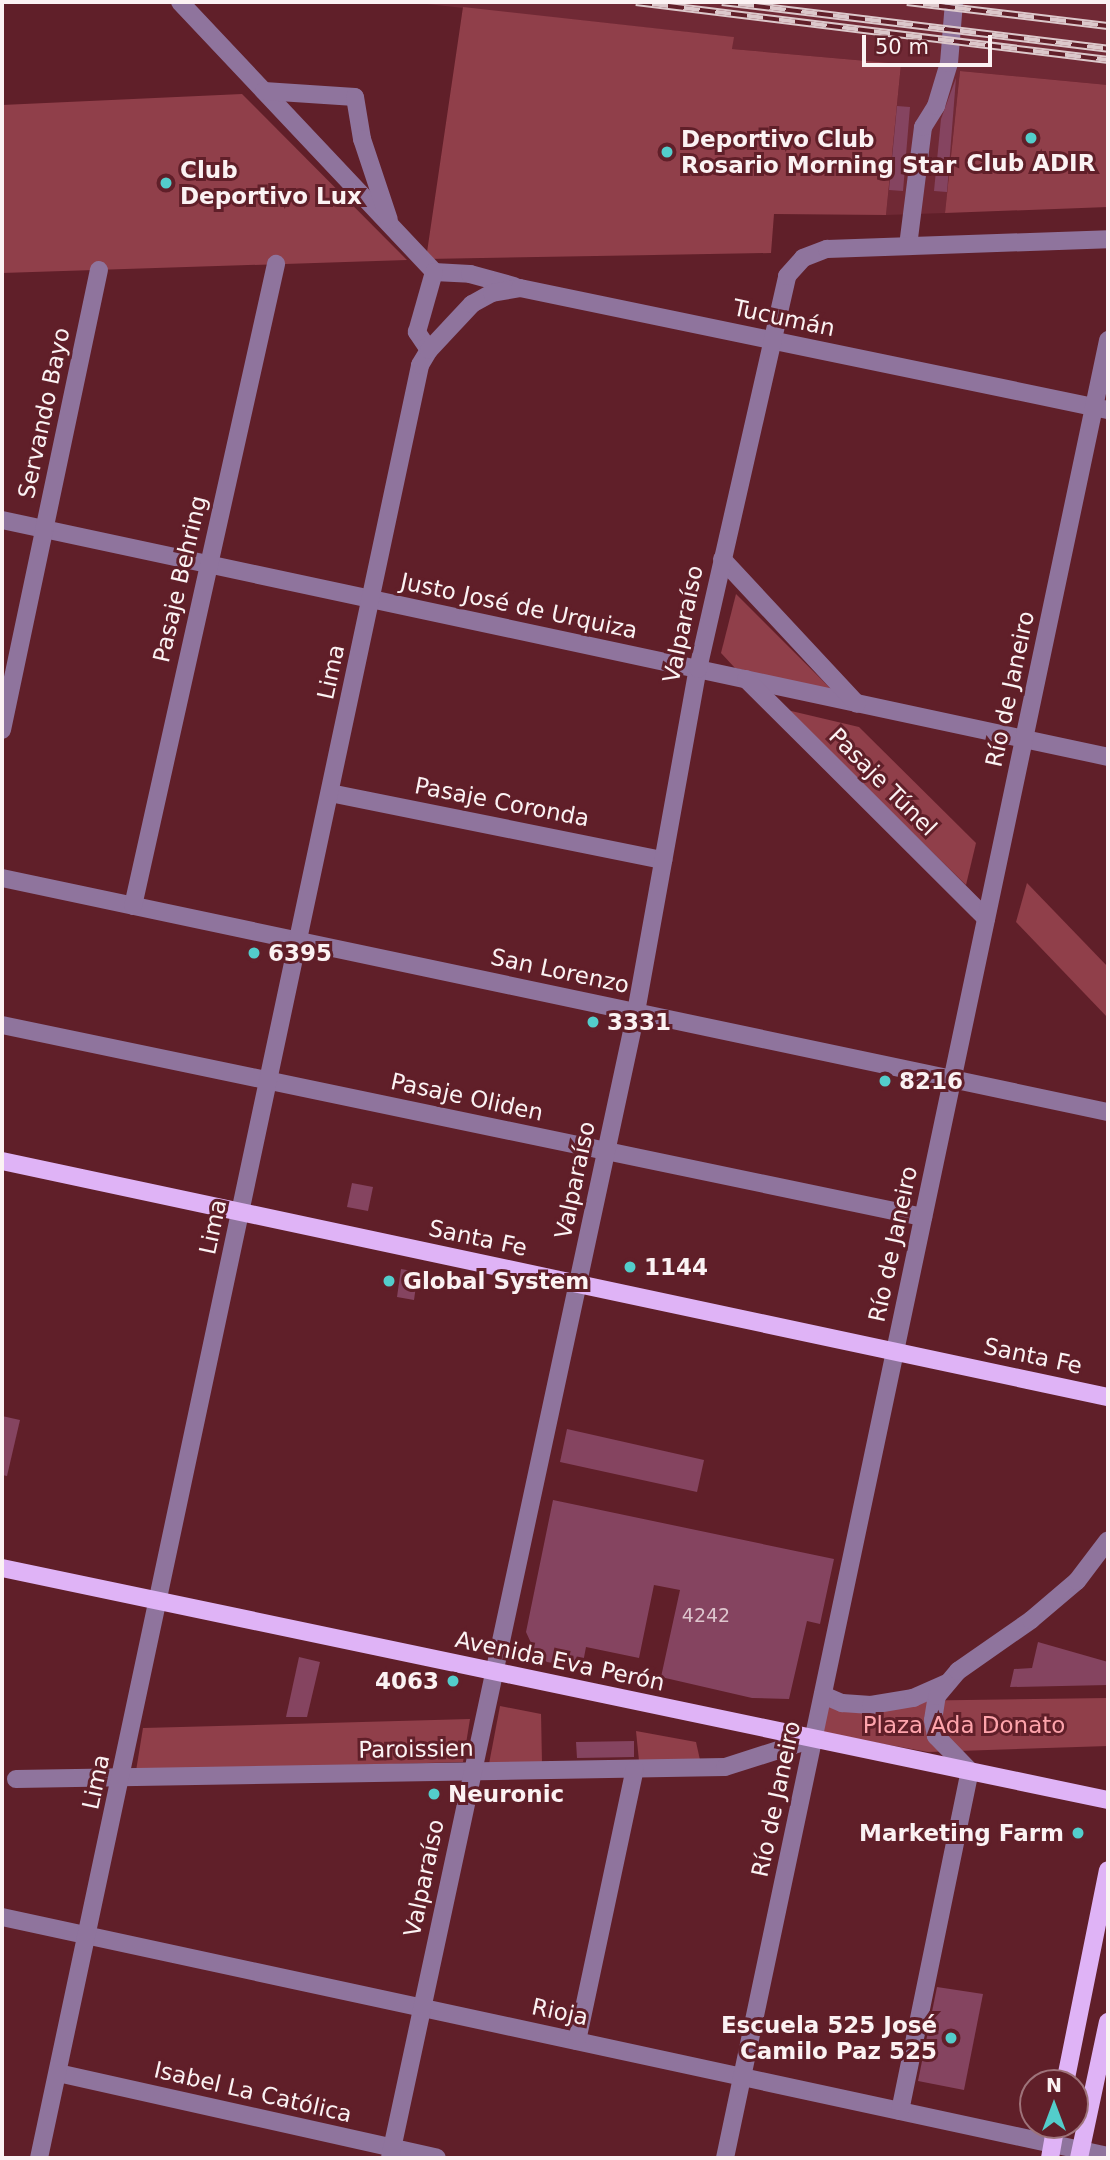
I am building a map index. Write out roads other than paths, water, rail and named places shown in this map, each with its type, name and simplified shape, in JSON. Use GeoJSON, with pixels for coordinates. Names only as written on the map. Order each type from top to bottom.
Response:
{"type":"FeatureCollection","features":[{"type":"Feature","properties":{"kind":"main road","name":"Santa Fe"},"geometry":{"type":"LineString","coordinates":[[2,1161],[1108,1397]]}},
{"type":"Feature","properties":{"kind":"main road","name":"Avenida Eva Perón"},"geometry":{"type":"LineString","coordinates":[[2,1568],[158,1603],[1108,1800]]}},
{"type":"Feature","properties":{"kind":"main road"},"geometry":{"type":"LineString","coordinates":[[1068,2069],[1108,1870]]}},
{"type":"Feature","properties":{"kind":"main road"},"geometry":{"type":"LineString","coordinates":[[1080,2154],[1108,2022]]}},
{"type":"Feature","properties":{"kind":"street"},"geometry":{"type":"LineString","coordinates":[[180,2],[435,272],[470,274],[520,288]]}},
{"type":"Feature","properties":{"kind":"street"},"geometry":{"type":"LineString","coordinates":[[954,2],[949,63],[936,106],[923,127],[908,246],[1108,239]]}},
{"type":"Feature","properties":{"kind":"street"},"geometry":{"type":"LineString","coordinates":[[264,91],[355,97],[362,139],[392,226]]}},
{"type":"Feature","properties":{"kind":"street","name":"Valparaíso"},"geometry":{"type":"LineString","coordinates":[[391,2153],[636,1012],[698,669],[769,340],[787,276],[803,258],[827,249],[908,246]]}},
{"type":"Feature","properties":{"kind":"street","name":"Pasaje Behring"},"geometry":{"type":"LineString","coordinates":[[133,905],[276,264]]}},
{"type":"Feature","properties":{"kind":"street","name":"Servando Bayo"},"geometry":{"type":"LineString","coordinates":[[2,730],[99,270]]}},
{"type":"Feature","properties":{"kind":"street"},"geometry":{"type":"LineString","coordinates":[[429,350],[417,332],[435,272]]}},
{"type":"Feature","properties":{"kind":"street","name":"Tucumán"},"geometry":{"type":"LineString","coordinates":[[458,318],[492,293],[520,288],[1101,409]]}},
{"type":"Feature","properties":{"kind":"street","name":"Lima"},"geometry":{"type":"LineString","coordinates":[[40,2158],[123,1779],[419,365],[458,318]]}},
{"type":"Feature","properties":{"kind":"street","name":"Río de Janeiro"},"geometry":{"type":"LineString","coordinates":[[725,2158],[1024,739],[1101,409],[1108,340]]}},
{"type":"Feature","properties":{"kind":"street","name":"Justo José de Urquiza"},"geometry":{"type":"LineString","coordinates":[[2,520],[1108,757]]}},
{"type":"Feature","properties":{"kind":"street"},"geometry":{"type":"LineString","coordinates":[[722,559],[857,704]]}},
{"type":"Feature","properties":{"kind":"street","name":"Pasaje Túnel"},"geometry":{"type":"LineString","coordinates":[[746,680],[986,918]]}},
{"type":"Feature","properties":{"kind":"street","name":"Pasaje Coronda"},"geometry":{"type":"LineString","coordinates":[[330,793],[663,860]]}},
{"type":"Feature","properties":{"kind":"street","name":"San Lorenzo"},"geometry":{"type":"LineString","coordinates":[[2,878],[1108,1112]]}},
{"type":"Feature","properties":{"kind":"street","name":"Pasaje Oliden"},"geometry":{"type":"LineString","coordinates":[[2,1025],[923,1217]]}},
{"type":"Feature","properties":{"kind":"street"},"geometry":{"type":"LineString","coordinates":[[823,1695],[842,1703],[871,1705],[913,1698],[946,1683],[1077,1581],[1108,1541]]}},
{"type":"Feature","properties":{"kind":"street"},"geometry":{"type":"LineString","coordinates":[[900,2111],[970,1771],[936,1736],[934,1708],[946,1683]]}},
{"type":"Feature","properties":{"kind":"street","name":"Paroissien"},"geometry":{"type":"LineString","coordinates":[[16,1779],[725,1767],[813,1739]]}},
{"type":"Feature","properties":{"kind":"street"},"geometry":{"type":"LineString","coordinates":[[576,2041],[635,1769]]}},
{"type":"Feature","properties":{"kind":"street","name":"Rioja"},"geometry":{"type":"LineString","coordinates":[[2,1917],[900,2111],[1051,2151],[1108,2156]]}},
{"type":"Feature","properties":{"kind":"street","name":"Isabel La Católica"},"geometry":{"type":"LineString","coordinates":[[58,2073],[391,2153],[437,2158]]}},
{"type":"Feature","properties":{"kind":"railway"},"geometry":{"type":"LineString","coordinates":[[636,2],[1108,60]]}},
{"type":"Feature","properties":{"kind":"railway"},"geometry":{"type":"LineString","coordinates":[[722,2],[1108,49]]}},
{"type":"Feature","properties":{"kind":"railway"},"geometry":{"type":"LineString","coordinates":[[907,2],[1108,26]]}},
{"type":"Feature","properties":{"kind":"place","name":"Club ADIR"},"geometry":{"type":"Point","coordinates":[1031,138]}},
{"type":"Feature","properties":{"kind":"place","name":"Deportivo Club Rosario Morning Star"},"geometry":{"type":"Point","coordinates":[667,152]}},
{"type":"Feature","properties":{"kind":"place","name":"Club Deportivo Lux"},"geometry":{"type":"Point","coordinates":[166,183]}},
{"type":"Feature","properties":{"kind":"place","name":"6395"},"geometry":{"type":"Point","coordinates":[254,953]}},
{"type":"Feature","properties":{"kind":"place","name":"3331"},"geometry":{"type":"Point","coordinates":[593,1022]}},
{"type":"Feature","properties":{"kind":"place","name":"8216"},"geometry":{"type":"Point","coordinates":[885,1081]}},
{"type":"Feature","properties":{"kind":"place","name":"1144"},"geometry":{"type":"Point","coordinates":[630,1267]}},
{"type":"Feature","properties":{"kind":"place","name":"Global System"},"geometry":{"type":"Point","coordinates":[389,1281]}},
{"type":"Feature","properties":{"kind":"place","name":"4063"},"geometry":{"type":"Point","coordinates":[453,1681]}},
{"type":"Feature","properties":{"kind":"place","name":"Neuronic"},"geometry":{"type":"Point","coordinates":[434,1794]}},
{"type":"Feature","properties":{"kind":"place","name":"Marketing Farm"},"geometry":{"type":"Point","coordinates":[1078,1833]}},
{"type":"Feature","properties":{"kind":"place","name":"Escuela 525 José Camilo Paz 525"},"geometry":{"type":"Point","coordinates":[951,2038]}},
{"type":"Feature","properties":{"kind":"park label","name":"Plaza Ada Donato"},"geometry":{"type":"Point","coordinates":[964,1725]}}]}
